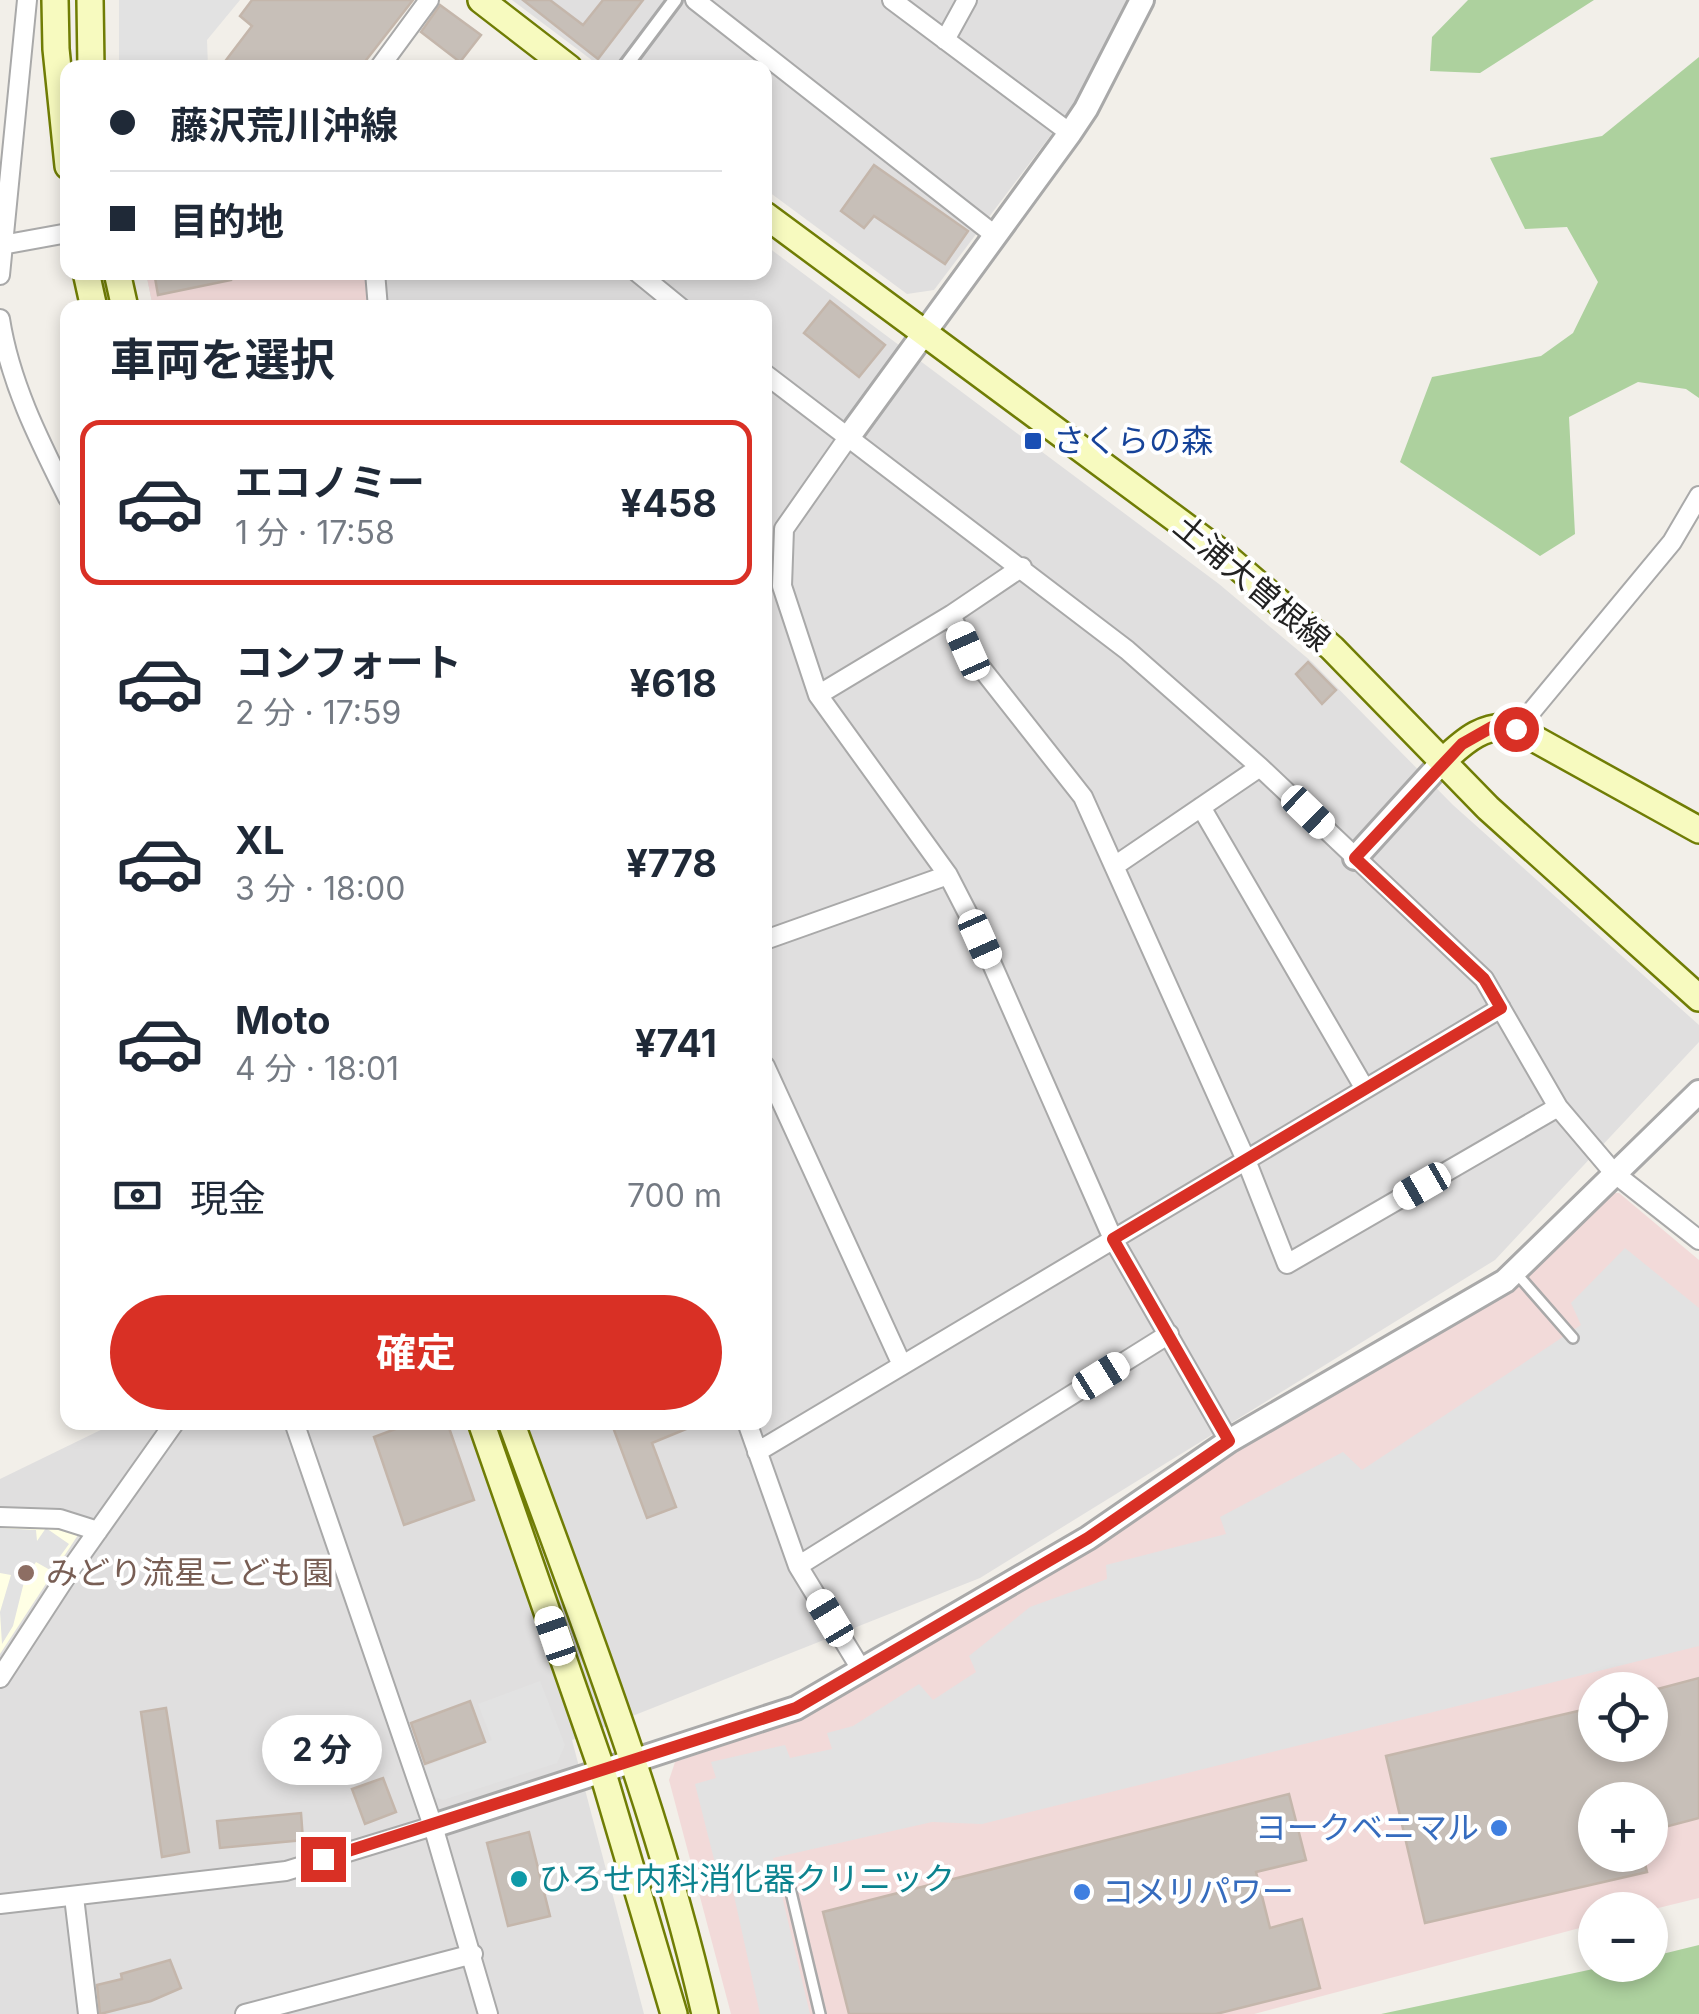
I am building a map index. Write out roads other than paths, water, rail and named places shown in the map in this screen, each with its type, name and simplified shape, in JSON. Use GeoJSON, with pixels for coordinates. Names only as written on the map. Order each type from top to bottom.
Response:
{"type":"FeatureCollection","features":[{"type":"Feature","properties":{"kind":"main road"},"geometry":{"type":"LineString","coordinates":[[55,0],[60,88]]}},
{"type":"Feature","properties":{"kind":"main road"},"geometry":{"type":"LineString","coordinates":[[90,0],[91,60]]}},
{"type":"Feature","properties":{"kind":"main road"},"geometry":{"type":"LineString","coordinates":[[481,0],[560,60]]}},
{"type":"Feature","properties":{"kind":"main road","name":"土浦大曽根線"},"geometry":{"type":"LineString","coordinates":[[772,220],[1223,554],[1332,648],[1488,808],[1699,998]]}},
{"type":"Feature","properties":{"kind":"main road"},"geometry":{"type":"LineString","coordinates":[[1443,761],[1479,732],[1492,727],[1516,729],[1699,830]]}},
{"type":"Feature","properties":{"kind":"main road"},"geometry":{"type":"LineString","coordinates":[[484,1430],[602,1770],[674,2014]]}},
{"type":"Feature","properties":{"kind":"main road"},"geometry":{"type":"LineString","coordinates":[[514,1430],[632,1759],[705,2014]]}},
{"type":"Feature","properties":{"kind":"street"},"geometry":{"type":"LineString","coordinates":[[0,275],[27,0]]}},
{"type":"Feature","properties":{"kind":"street"},"geometry":{"type":"LineString","coordinates":[[385,60],[429,0]]}},
{"type":"Feature","properties":{"kind":"street"},"geometry":{"type":"LineString","coordinates":[[630,60],[674,0]]}},
{"type":"Feature","properties":{"kind":"street"},"geometry":{"type":"LineString","coordinates":[[694,0],[771,60]]}},
{"type":"Feature","properties":{"kind":"street"},"geometry":{"type":"LineString","coordinates":[[892,0],[1070,133]]}},
{"type":"Feature","properties":{"kind":"street"},"geometry":{"type":"LineString","coordinates":[[945,40],[967,0]]}},
{"type":"Feature","properties":{"kind":"street"},"geometry":{"type":"LineString","coordinates":[[1142,0],[1070,133],[784,529],[782,586],[818,695],[948,875],[1113,1239],[1229,1441]]}},
{"type":"Feature","properties":{"kind":"street"},"geometry":{"type":"LineString","coordinates":[[772,61],[996,236]]}},
{"type":"Feature","properties":{"kind":"street"},"geometry":{"type":"LineString","coordinates":[[2,245],[60,234]]}},
{"type":"Feature","properties":{"kind":"street"},"geometry":{"type":"LineString","coordinates":[[646,280],[671,300]]}},
{"type":"Feature","properties":{"kind":"street"},"geometry":{"type":"LineString","coordinates":[[0,319],[3,360],[60,481]]}},
{"type":"Feature","properties":{"kind":"street"},"geometry":{"type":"LineString","coordinates":[[772,380],[1127,650],[1260,766],[1484,979],[1558,1107],[1614,1174],[1699,1240]]}},
{"type":"Feature","properties":{"kind":"street"},"geometry":{"type":"LineString","coordinates":[[1516,729],[1672,542],[1699,496]]}},
{"type":"Feature","properties":{"kind":"street"},"geometry":{"type":"LineString","coordinates":[[818,695],[1022,568]]}},
{"type":"Feature","properties":{"kind":"street"},"geometry":{"type":"LineString","coordinates":[[952,614],[968,651],[1083,798],[1246,1160],[1288,1264],[1558,1107]]}},
{"type":"Feature","properties":{"kind":"street"},"geometry":{"type":"LineString","coordinates":[[1355,858],[1443,761]]}},
{"type":"Feature","properties":{"kind":"street"},"geometry":{"type":"LineString","coordinates":[[1116,865],[1260,766]]}},
{"type":"Feature","properties":{"kind":"street"},"geometry":{"type":"LineString","coordinates":[[1201,807],[1365,1089]]}},
{"type":"Feature","properties":{"kind":"street"},"geometry":{"type":"LineString","coordinates":[[772,938],[948,875]]}},
{"type":"Feature","properties":{"kind":"street"},"geometry":{"type":"LineString","coordinates":[[757,1452],[1501,1008]]}},
{"type":"Feature","properties":{"kind":"street"},"geometry":{"type":"LineString","coordinates":[[772,1081],[902,1365]]}},
{"type":"Feature","properties":{"kind":"street"},"geometry":{"type":"LineString","coordinates":[[0,1904],[286,1870],[796,1708],[1088,1538],[1229,1441],[1505,1281],[1699,1092]]}},
{"type":"Feature","properties":{"kind":"street"},"geometry":{"type":"LineString","coordinates":[[798,1566],[1168,1334]]}},
{"type":"Feature","properties":{"kind":"street"},"geometry":{"type":"LineString","coordinates":[[0,1678],[169,1430]]}},
{"type":"Feature","properties":{"kind":"street"},"geometry":{"type":"LineString","coordinates":[[297,1430],[434,1826],[488,2014]]}},
{"type":"Feature","properties":{"kind":"street"},"geometry":{"type":"LineString","coordinates":[[750,1430],[798,1566],[861,1669]]}},
{"type":"Feature","properties":{"kind":"street"},"geometry":{"type":"LineString","coordinates":[[0,1517],[60,1518],[98,1532]]}},
{"type":"Feature","properties":{"kind":"street"},"geometry":{"type":"LineString","coordinates":[[74,1897],[88,2014]]}},
{"type":"Feature","properties":{"kind":"street"},"geometry":{"type":"LineString","coordinates":[[245,2014],[473,1954]]}},
{"type":"Feature","properties":{"kind":"lane"},"geometry":{"type":"LineString","coordinates":[[1515,1272],[1573,1338]]}},
{"type":"Feature","properties":{"kind":"lane"},"geometry":{"type":"LineString","coordinates":[[786,1871],[820,2014]]}},
{"type":"Feature","properties":{"kind":"place","name":"さくらの森"},"geometry":{"type":"Point","coordinates":[1033,441]}},
{"type":"Feature","properties":{"kind":"place","name":"みどり流星こども園"},"geometry":{"type":"Point","coordinates":[26,1573]}},
{"type":"Feature","properties":{"kind":"place","name":"ヨークベニマル"},"geometry":{"type":"Point","coordinates":[1499,1828]}},
{"type":"Feature","properties":{"kind":"place","name":"ひろせ内科消化器クリニック"},"geometry":{"type":"Point","coordinates":[519,1879]}},
{"type":"Feature","properties":{"kind":"place","name":"コメリパワー"},"geometry":{"type":"Point","coordinates":[1082,1892]}}]}
